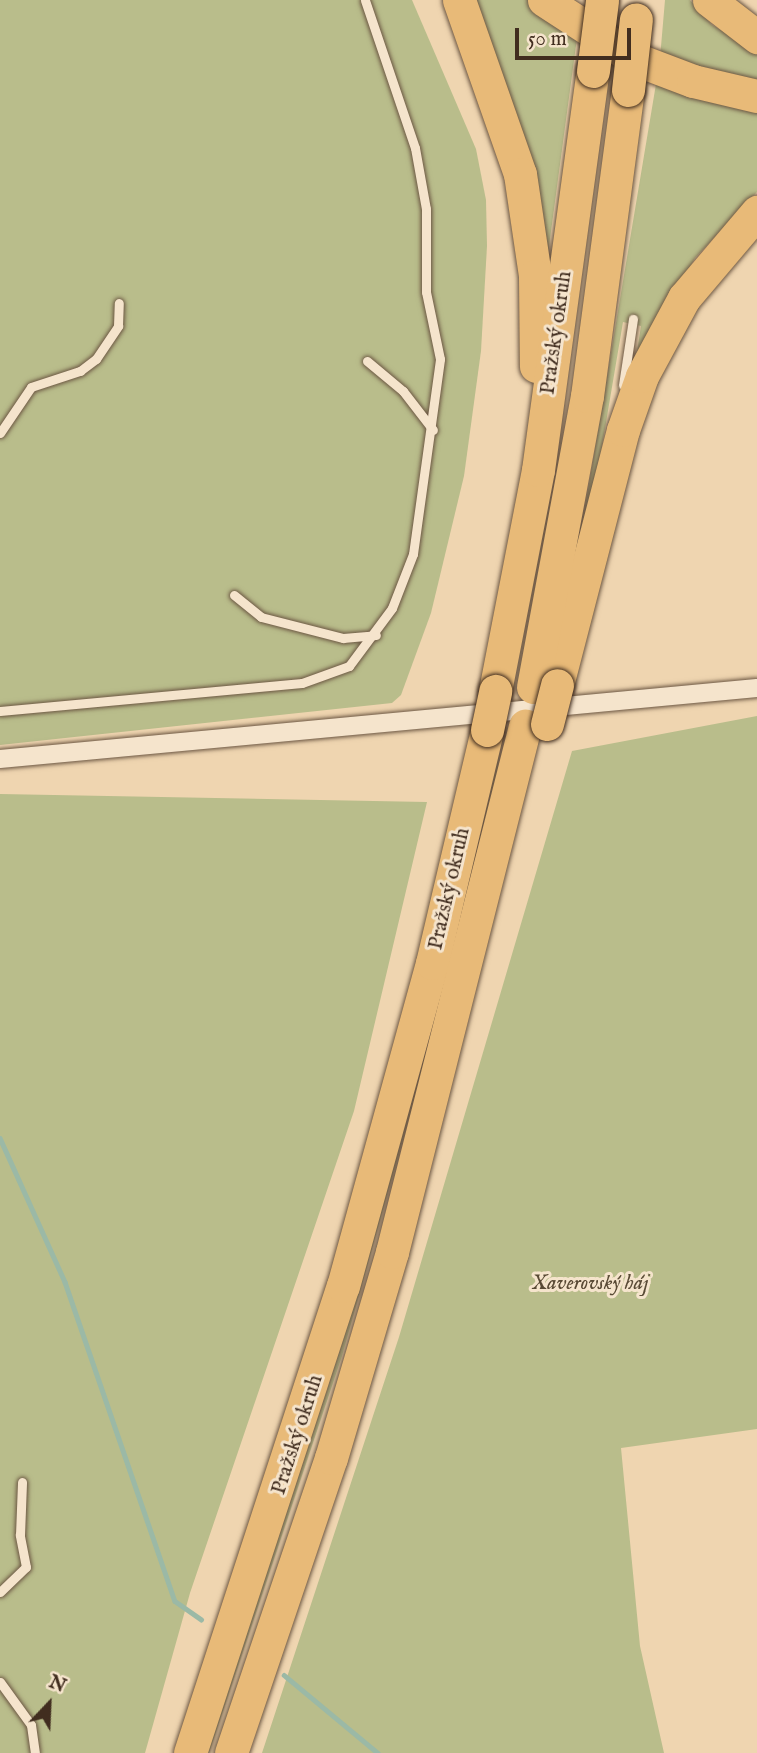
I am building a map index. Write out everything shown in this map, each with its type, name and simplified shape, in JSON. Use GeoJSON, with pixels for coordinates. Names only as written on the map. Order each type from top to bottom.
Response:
{"type":"FeatureCollection","features":[{"type":"Feature","properties":{"kind":"highway"},"geometry":{"type":"LineString","coordinates":[[459,0],[503,114],[528,215],[535,276],[538,470]]}},
{"type":"Feature","properties":{"kind":"highway"},"geometry":{"type":"LineString","coordinates":[[544,0],[635,59],[692,81],[757,96]]}},
{"type":"Feature","properties":{"kind":"highway","name":"Pražský okruh"},"geometry":{"type":"LineString","coordinates":[[190,1753],[343,1286],[432,963],[495,691],[538,470],[603,0]]}},
{"type":"Feature","properties":{"kind":"highway"},"geometry":{"type":"LineString","coordinates":[[709,0],[757,37]]}},
{"type":"Feature","properties":{"kind":"highway","name":"Pražský okruh"},"geometry":{"type":"LineString","coordinates":[[231,1753],[356,1376],[536,725],[545,686],[587,396],[637,9]]}},
{"type":"Feature","properties":{"kind":"highway"},"geometry":{"type":"LineString","coordinates":[[545,686],[622,430],[642,376],[684,298],[757,212]]}},
{"type":"Feature","properties":{"kind":"street"},"geometry":{"type":"LineString","coordinates":[[0,759],[757,688]]}},
{"type":"Feature","properties":{"kind":"lane"},"geometry":{"type":"LineString","coordinates":[[0,711],[302,683],[349,666],[376,635],[413,554],[433,430],[440,359],[424,274],[426,209],[400,94],[365,0]]}},
{"type":"Feature","properties":{"kind":"lane"},"geometry":{"type":"LineString","coordinates":[[0,433],[31,387],[80,371],[96,359],[118,326],[119,303]]}},
{"type":"Feature","properties":{"kind":"lane"},"geometry":{"type":"LineString","coordinates":[[545,686],[603,488],[633,319]]}},
{"type":"Feature","properties":{"kind":"lane"},"geometry":{"type":"LineString","coordinates":[[367,361],[403,391],[433,430]]}},
{"type":"Feature","properties":{"kind":"lane"},"geometry":{"type":"LineString","coordinates":[[234,595],[261,617],[342,638],[376,635]]}},
{"type":"Feature","properties":{"kind":"lane"},"geometry":{"type":"LineString","coordinates":[[0,1592],[26,1567],[20,1535],[22,1482]]}},
{"type":"Feature","properties":{"kind":"lane"},"geometry":{"type":"LineString","coordinates":[[0,1682],[31,1725],[35,1753]]}},
{"type":"Feature","properties":{"kind":"green space"},"geometry":{"type":"Polygon","coordinates":[[[0,0],[412,0],[476,149],[486,200],[487,246],[481,351],[464,476],[431,613],[401,695],[392,703],[0,745],[0,0]]]}},
{"type":"Feature","properties":{"kind":"green space"},"geometry":{"type":"Polygon","coordinates":[[[471,0],[528,0],[577,38],[547,261],[471,0]]]}},
{"type":"Feature","properties":{"kind":"green space"},"geometry":{"type":"Polygon","coordinates":[[[665,0],[690,0],[712,25],[757,51],[757,85],[660,58],[665,0]]]}},
{"type":"Feature","properties":{"kind":"green space"},"geometry":{"type":"Polygon","coordinates":[[[657,78],[757,107],[757,192],[695,258],[636,358],[641,326],[623,322],[601,452],[580,538],[657,78]]]}},
{"type":"Feature","properties":{"kind":"green space","name":"Xaverovský háj"},"geometry":{"type":"Polygon","coordinates":[[[757,716],[757,1429],[621,1448],[640,1646],[664,1753],[262,1753],[399,1337],[572,751],[757,716]]]}},
{"type":"Feature","properties":{"kind":"green space"},"geometry":{"type":"Polygon","coordinates":[[[501,736],[497,777],[444,992],[342,1356],[209,1753],[201,1753],[501,736]]]}},
{"type":"Feature","properties":{"kind":"green space"},"geometry":{"type":"Polygon","coordinates":[[[0,794],[427,802],[354,1111],[190,1593],[145,1753],[0,1753],[0,794]]]}},
{"type":"Feature","properties":{"kind":"waterway"},"geometry":{"type":"LineString","coordinates":[[0,1138],[65,1282],[175,1601],[201,1619]]}},
{"type":"Feature","properties":{"kind":"waterway"},"geometry":{"type":"LineString","coordinates":[[284,1675],[378,1753]]}}]}
